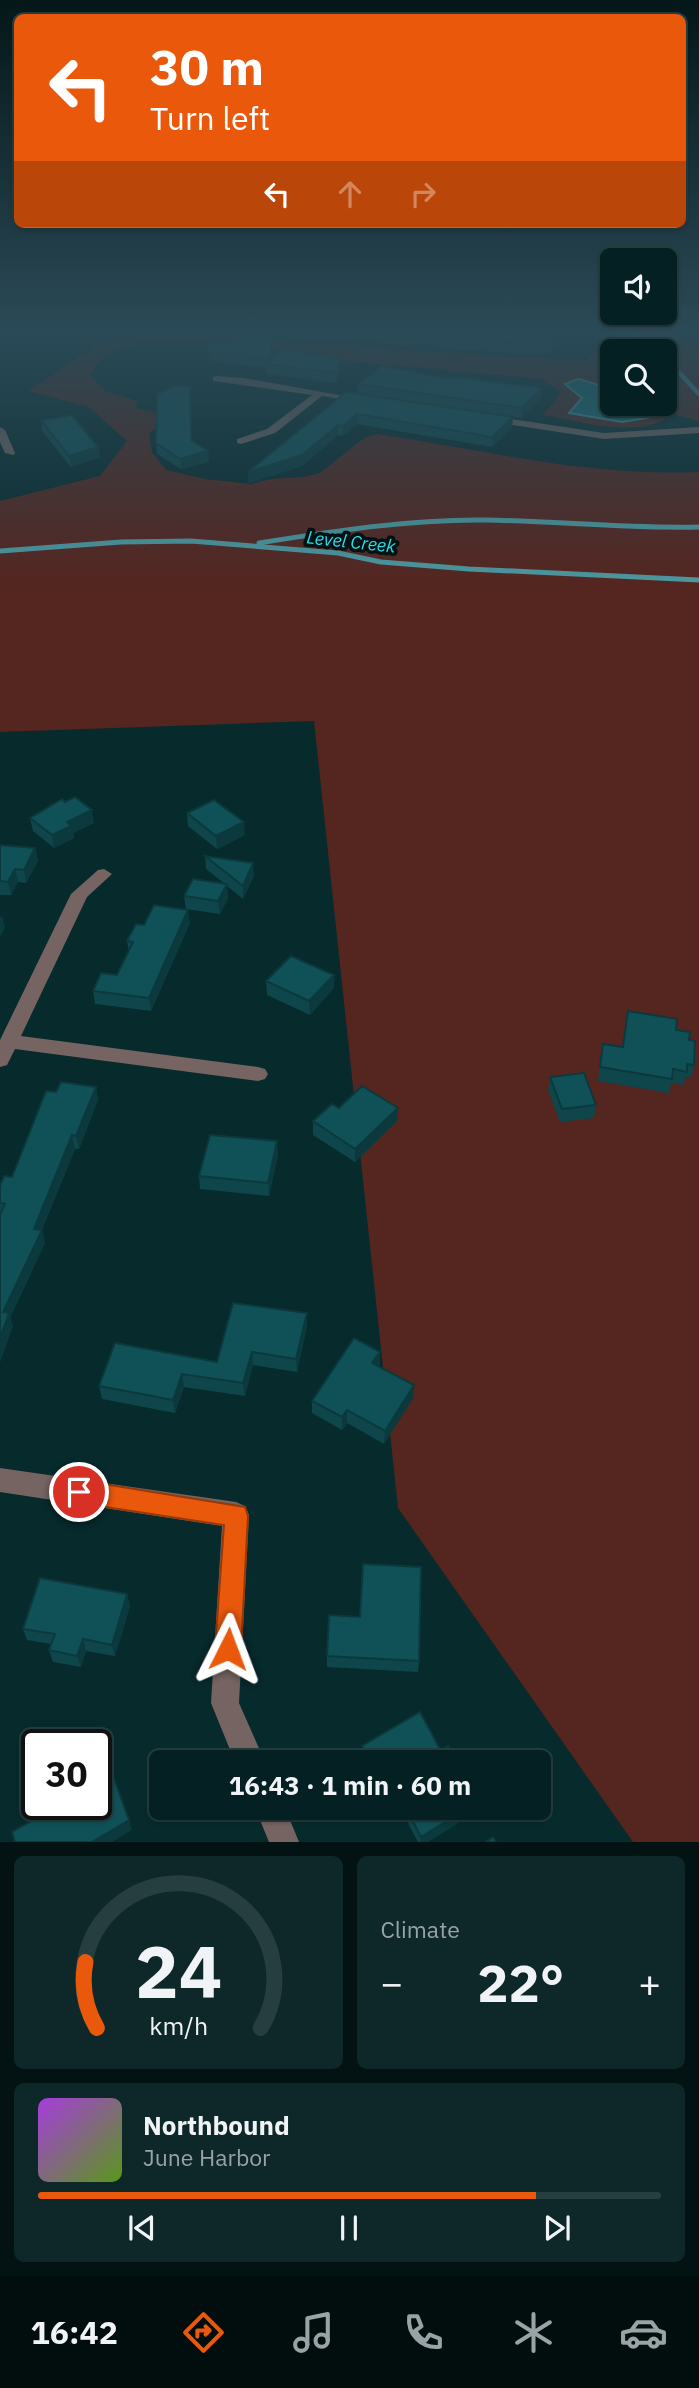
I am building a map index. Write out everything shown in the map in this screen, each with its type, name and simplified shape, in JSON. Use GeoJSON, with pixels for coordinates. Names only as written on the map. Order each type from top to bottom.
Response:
{"type":"FeatureCollection","features":[{"type":"Feature","properties":{"kind":"street"},"geometry":{"type":"LineString","coordinates":[[241,441],[271,431],[288,418]]}},
{"type":"Feature","properties":{"kind":"street"},"geometry":{"type":"LineString","coordinates":[[485,418],[604,436],[699,430]]}},
{"type":"Feature","properties":{"kind":"street"},"geometry":{"type":"LineString","coordinates":[[0,430],[10,453]]}},
{"type":"Feature","properties":{"kind":"street"},"geometry":{"type":"LineString","coordinates":[[0,1060],[80,894],[104,874]]}},
{"type":"Feature","properties":{"kind":"street"},"geometry":{"type":"LineString","coordinates":[[10,1041],[258,1074]]}},
{"type":"Feature","properties":{"kind":"street"},"geometry":{"type":"LineString","coordinates":[[0,1480],[236,1516],[225,1703],[245,1750]]}},
{"type":"Feature","properties":{"kind":"street"},"geometry":{"type":"LineString","coordinates":[[275,1820],[284,1842]]}},
{"type":"Feature","properties":{"kind":"shaded area"},"geometry":{"type":"Polygon","coordinates":[[[101,418],[166,418],[149,434],[152,452],[166,470],[205,479],[251,484],[320,473],[364,438],[377,434],[578,466],[699,472],[699,1842],[633,1842],[398,1508],[314,721],[0,732],[0,501],[100,476],[127,441],[101,418]]]}},
{"type":"Feature","properties":{"kind":"shaded area"},"geometry":{"type":"Polygon","coordinates":[[[559,418],[666,418],[644,426],[610,427],[559,418]]]}},
{"type":"Feature","properties":{"kind":"water"},"geometry":{"type":"Polygon","coordinates":[[[598,418],[647,418],[622,422],[598,418]]]}},
{"type":"Feature","properties":{"kind":"building"},"geometry":{"type":"Polygon","coordinates":[[[74,418],[98,447],[69,456],[41,420],[74,418]]]}},
{"type":"Feature","properties":{"kind":"building"},"geometry":{"type":"Polygon","coordinates":[[[157,418],[191,418],[191,440],[208,451],[180,459],[156,443],[157,418]]]}},
{"type":"Feature","properties":{"kind":"building"},"geometry":{"type":"Polygon","coordinates":[[[314,418],[352,418],[343,426],[338,425],[302,455],[248,472],[314,418]]]}},
{"type":"Feature","properties":{"kind":"building"},"geometry":{"type":"Polygon","coordinates":[[[380,418],[512,418],[492,437],[380,418]]]}},
{"type":"Feature","properties":{"kind":"building"},"geometry":{"type":"Polygon","coordinates":[[[75,797],[92,810],[67,822],[71,826],[52,835],[30,818],[62,799],[65,802],[75,797]]]}},
{"type":"Feature","properties":{"kind":"building"},"geometry":{"type":"Polygon","coordinates":[[[214,800],[244,822],[216,836],[187,813],[214,800]]]}},
{"type":"Feature","properties":{"kind":"building"},"geometry":{"type":"Polygon","coordinates":[[[0,845],[35,848],[24,870],[15,869],[8,882],[0,881],[0,845]]]}},
{"type":"Feature","properties":{"kind":"building"},"geometry":{"type":"Polygon","coordinates":[[[205,856],[253,863],[243,886],[205,856]]]}},
{"type":"Feature","properties":{"kind":"building"},"geometry":{"type":"Polygon","coordinates":[[[193,879],[227,884],[218,901],[184,896],[193,879]]]}},
{"type":"Feature","properties":{"kind":"building"},"geometry":{"type":"Polygon","coordinates":[[[154,905],[188,910],[149,998],[93,991],[101,973],[117,975],[133,942],[127,941],[136,924],[144,925],[154,905]]]}},
{"type":"Feature","properties":{"kind":"building"},"geometry":{"type":"Polygon","coordinates":[[[291,956],[334,975],[309,1001],[266,981],[291,956]]]}},
{"type":"Feature","properties":{"kind":"building"},"geometry":{"type":"Polygon","coordinates":[[[628,1011],[677,1019],[676,1030],[690,1032],[689,1040],[695,1041],[694,1065],[687,1064],[687,1072],[673,1069],[672,1079],[600,1067],[603,1044],[623,1047],[628,1011]]]}},
{"type":"Feature","properties":{"kind":"building"},"geometry":{"type":"Polygon","coordinates":[[[584,1073],[596,1105],[562,1109],[550,1077],[584,1073]]]}},
{"type":"Feature","properties":{"kind":"building"},"geometry":{"type":"Polygon","coordinates":[[[61,1082],[96,1087],[76,1136],[72,1135],[34,1229],[42,1230],[3,1312],[9,1313],[0,1338],[0,1214],[5,1204],[0,1203],[0,1186],[4,1176],[12,1177],[46,1091],[56,1092],[61,1082]]]}},
{"type":"Feature","properties":{"kind":"building"},"geometry":{"type":"Polygon","coordinates":[[[362,1086],[398,1108],[355,1149],[313,1121],[332,1104],[339,1108],[362,1086]]]}},
{"type":"Feature","properties":{"kind":"building"},"geometry":{"type":"Polygon","coordinates":[[[210,1135],[277,1141],[268,1183],[199,1176],[210,1135]]]}},
{"type":"Feature","properties":{"kind":"building"},"geometry":{"type":"Polygon","coordinates":[[[233,1303],[307,1313],[296,1359],[252,1352],[243,1383],[182,1374],[173,1400],[99,1386],[115,1343],[217,1362],[233,1303]]]}},
{"type":"Feature","properties":{"kind":"building"},"geometry":{"type":"Polygon","coordinates":[[[354,1338],[380,1352],[372,1363],[414,1385],[385,1431],[347,1410],[342,1417],[312,1401],[354,1338]]]}},
{"type":"Feature","properties":{"kind":"building"},"geometry":{"type":"Polygon","coordinates":[[[363,1564],[421,1567],[419,1661],[327,1656],[329,1615],[360,1617],[363,1564]]]}},
{"type":"Feature","properties":{"kind":"building"},"geometry":{"type":"Polygon","coordinates":[[[40,1578],[127,1594],[112,1645],[83,1639],[77,1656],[49,1650],[55,1634],[23,1629],[40,1578]]]}},
{"type":"Feature","properties":{"kind":"building"},"geometry":{"type":"Polygon","coordinates":[[[420,1712],[440,1750],[364,1750],[362,1746],[420,1712]]]}},
{"type":"Feature","properties":{"kind":"building"},"geometry":{"type":"Polygon","coordinates":[[[112,1777],[129,1820],[92,1842],[15,1842],[12,1832],[33,1820],[112,1820],[112,1777]]]}},
{"type":"Feature","properties":{"kind":"building"},"geometry":{"type":"Polygon","coordinates":[[[412,1820],[448,1820],[421,1837],[412,1820]]]}},
{"type":"Feature","properties":{"kind":"waterway"},"geometry":{"type":"LineString","coordinates":[[259,543],[429,521],[699,527]]}},
{"type":"Feature","properties":{"kind":"waterway","name":"Level Creek"},"geometry":{"type":"LineString","coordinates":[[0,551],[121,542],[191,541],[338,553],[381,562],[469,569],[699,580]]}},
{"type":"Feature","properties":{"kind":"route"},"geometry":{"type":"LineString","coordinates":[[79,1492],[236,1516],[228,1649]]}}]}
